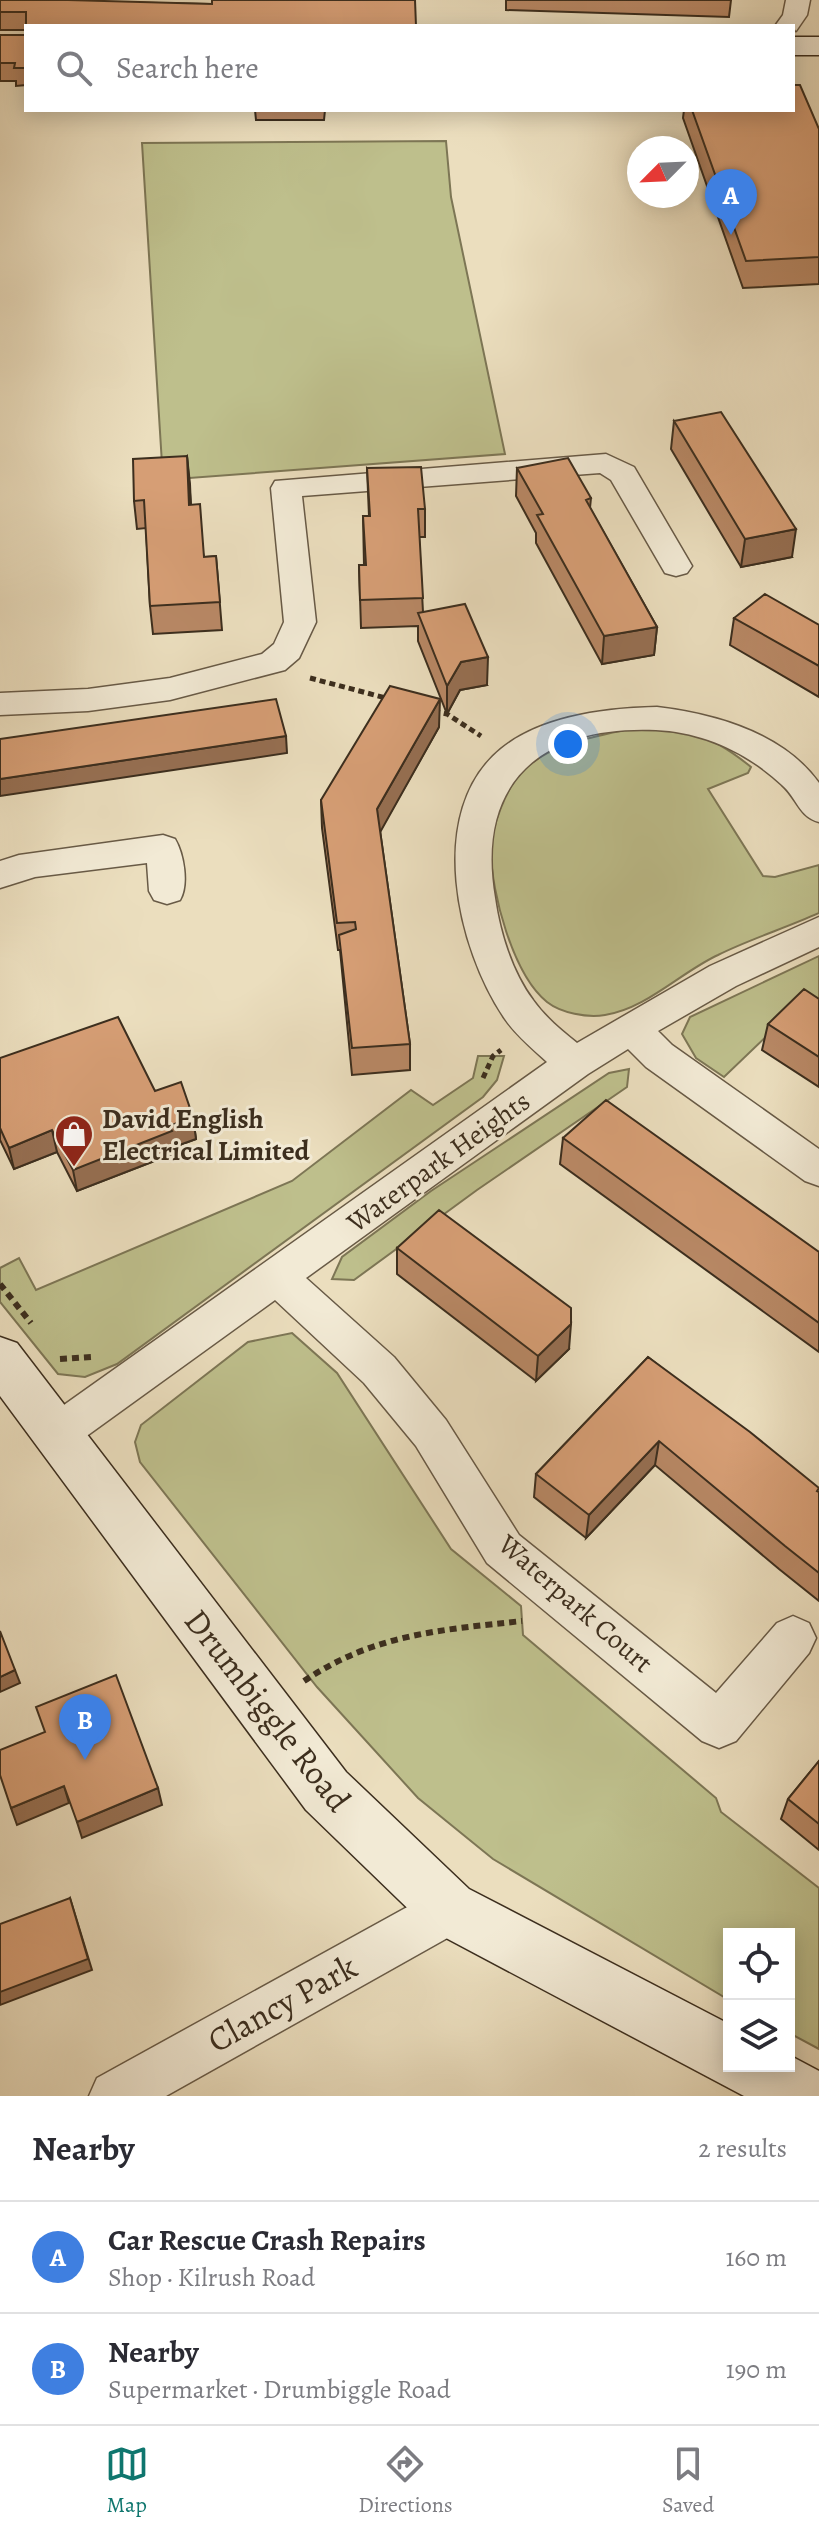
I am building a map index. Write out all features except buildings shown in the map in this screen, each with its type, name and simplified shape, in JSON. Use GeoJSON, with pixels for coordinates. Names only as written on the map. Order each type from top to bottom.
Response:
{"type":"FeatureCollection","features":[{"type":"Feature","properties":{"kind":"street"},"geometry":{"type":"LineString","coordinates":[[788,24],[795,15],[798,0]]}},
{"type":"Feature","properties":{"kind":"street"},"geometry":{"type":"LineString","coordinates":[[795,46],[819,46]]}},
{"type":"Feature","properties":{"kind":"street"},"geometry":{"type":"LineString","coordinates":[[0,704],[88,700],[170,689],[273,662],[287,650],[300,622],[286,488],[606,463],[623,474],[676,566]]}},
{"type":"Feature","properties":{"kind":"street"},"geometry":{"type":"LineString","coordinates":[[574,1063],[515,1005],[491,951],[476,897],[472,840],[485,799],[508,761],[543,740],[586,725],[640,717],[694,721],[744,741],[795,777],[819,810]]}},
{"type":"Feature","properties":{"kind":"street"},"geometry":{"type":"LineString","coordinates":[[0,875],[32,864],[163,848],[167,891]]}},
{"type":"Feature","properties":{"kind":"street","name":"Waterpark Heights"},"geometry":{"type":"LineString","coordinates":[[55,1435],[574,1063],[723,976],[819,931]]}},
{"type":"Feature","properties":{"kind":"street"},"geometry":{"type":"LineString","coordinates":[[631,1028],[659,1056],[819,1170]]}},
{"type":"Feature","properties":{"kind":"street","name":"Waterpark Court"},"geometry":{"type":"LineString","coordinates":[[277,1277],[379,1370],[431,1433],[503,1549],[719,1725],[793,1638]]}},
{"type":"Feature","properties":{"kind":"street","name":"Drumbiggle Road"},"geometry":{"type":"LineString","coordinates":[[0,1358],[326,1791],[449,1909],[723,2053]]}},
{"type":"Feature","properties":{"kind":"street","name":"Clancy Park"},"geometry":{"type":"LineString","coordinates":[[115,2096],[449,1909]]}},
{"type":"Feature","properties":{"kind":"street"},"geometry":{"type":"LineString","coordinates":[[759,2072],[805,2096]]}},
{"type":"Feature","properties":{"kind":"path"},"geometry":{"type":"LineString","coordinates":[[273,662],[311,678],[387,698]]}},
{"type":"Feature","properties":{"kind":"path"},"geometry":{"type":"LineString","coordinates":[[432,710],[447,714],[515,757]]}},
{"type":"Feature","properties":{"kind":"path"},"geometry":{"type":"LineString","coordinates":[[265,1710],[327,1663],[370,1642],[428,1631],[531,1620],[558,1594]]}},
{"type":"Feature","properties":{"kind":"green space"},"geometry":{"type":"Polygon","coordinates":[[[446,141],[451,197],[505,454],[163,480],[142,143],[446,141]]]}},
{"type":"Feature","properties":{"kind":"green space"},"geometry":{"type":"Polygon","coordinates":[[[634,728],[697,735],[722,746],[751,767],[748,773],[708,789],[763,876],[775,877],[819,865],[819,913],[704,962],[635,1005],[605,1015],[574,1014],[547,1002],[524,973],[514,953],[495,888],[491,851],[494,831],[510,788],[533,762],[574,742],[634,728]]]}},
{"type":"Feature","properties":{"kind":"green space"},"geometry":{"type":"Polygon","coordinates":[[[819,956],[819,998],[798,1006],[724,1077],[696,1058],[682,1034],[690,1017],[819,956]]]}},
{"type":"Feature","properties":{"kind":"green space"},"geometry":{"type":"Polygon","coordinates":[[[478,1056],[504,1056],[497,1080],[483,1097],[117,1364],[85,1377],[58,1374],[0,1302],[0,1268],[19,1258],[36,1290],[292,1181],[411,1090],[433,1105],[473,1078],[478,1056]]]}},
{"type":"Feature","properties":{"kind":"green space"},"geometry":{"type":"Polygon","coordinates":[[[629,1069],[627,1087],[477,1190],[354,1280],[332,1279],[342,1257],[431,1191],[609,1073],[629,1069]]]}},
{"type":"Feature","properties":{"kind":"green space"},"geometry":{"type":"Polygon","coordinates":[[[292,1333],[337,1373],[451,1549],[521,1606],[523,1635],[716,1798],[721,1812],[819,1888],[819,2049],[795,2036],[795,1928],[723,1928],[723,1996],[493,1859],[418,1798],[317,1687],[140,1462],[135,1442],[141,1425],[248,1342],[292,1333]]]}},
{"type":"Feature","properties":{"kind":"place","name":"Car Rescue Crash Repairs"},"geometry":{"type":"Point","coordinates":[731,235]}},
{"type":"Feature","properties":{"kind":"place","name":"David English Electrical Limited"},"geometry":{"type":"Point","coordinates":[74,1168]}},
{"type":"Feature","properties":{"kind":"place","name":"Nearby"},"geometry":{"type":"Point","coordinates":[85,1760]}}]}
